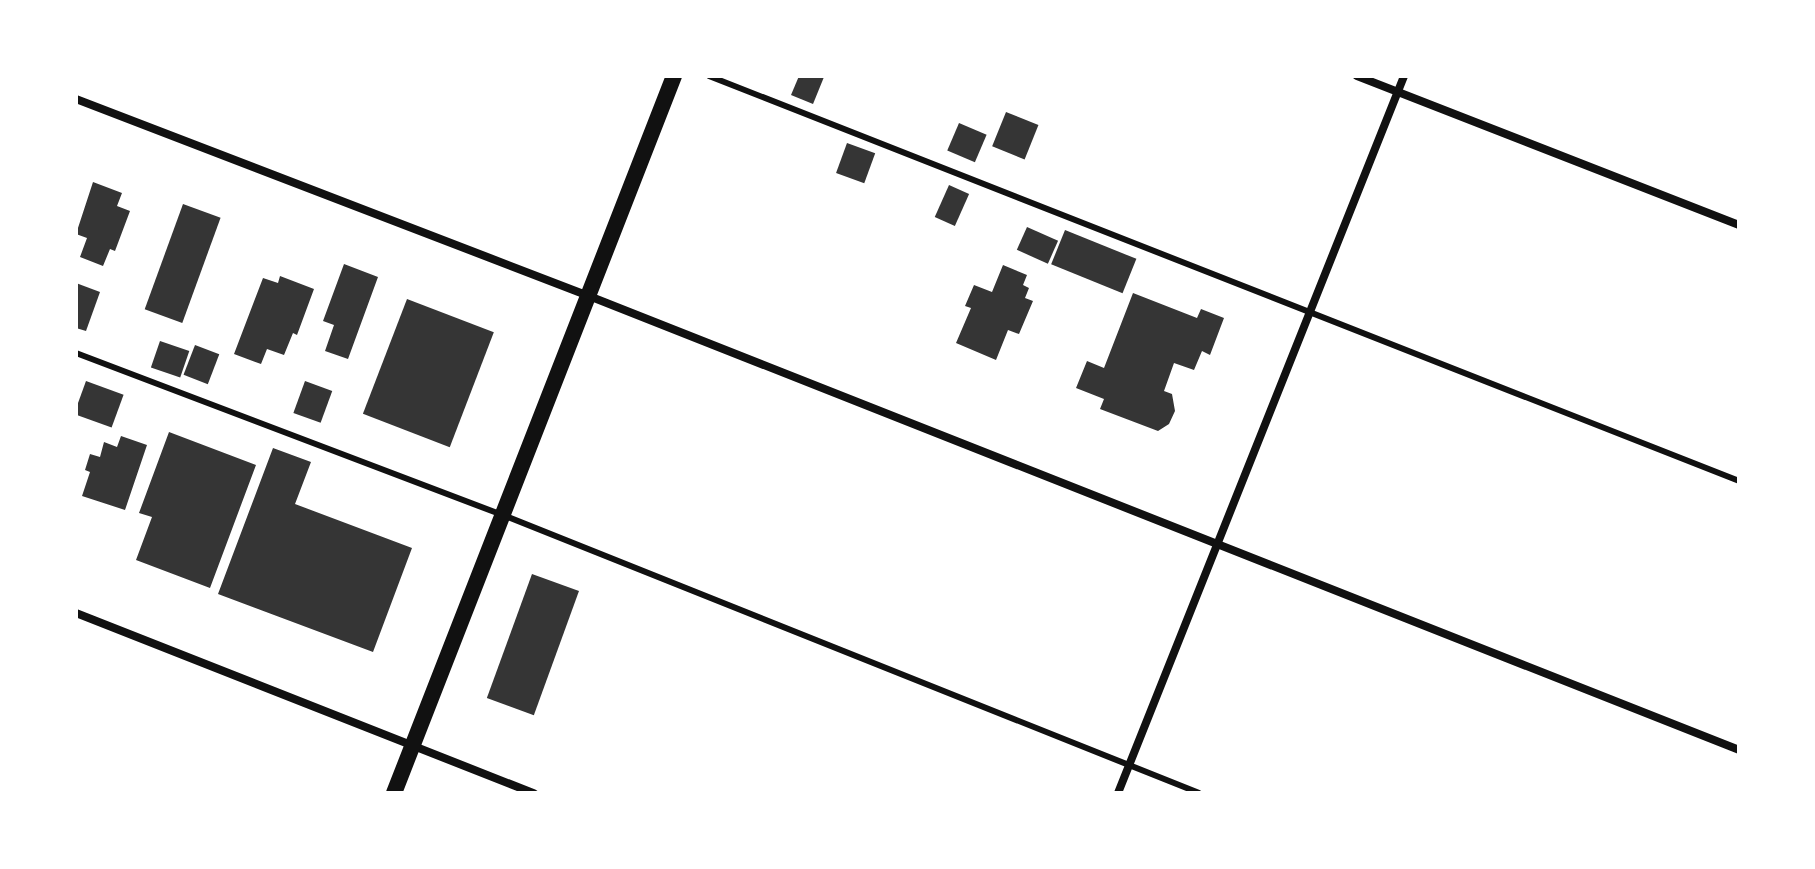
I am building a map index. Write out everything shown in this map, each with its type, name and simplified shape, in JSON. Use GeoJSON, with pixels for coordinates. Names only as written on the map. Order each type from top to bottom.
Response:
{"type":"FeatureCollection","features":[{"type":"Feature","properties":{"kind":"main road"},"geometry":{"type":"LineString","coordinates":[[394,793],[674,76]]}},
{"type":"Feature","properties":{"kind":"street"},"geometry":{"type":"LineString","coordinates":[[1357,76],[1739,225]]}},
{"type":"Feature","properties":{"kind":"street"},"geometry":{"type":"LineString","coordinates":[[1118,793],[1404,76]]}},
{"type":"Feature","properties":{"kind":"street"},"geometry":{"type":"LineString","coordinates":[[76,99],[589,296],[1739,750]]}},
{"type":"Feature","properties":{"kind":"street"},"geometry":{"type":"LineString","coordinates":[[76,613],[534,793]]}},
{"type":"Feature","properties":{"kind":"lane"},"geometry":{"type":"LineString","coordinates":[[709,76],[1739,481]]}},
{"type":"Feature","properties":{"kind":"lane"},"geometry":{"type":"LineString","coordinates":[[76,353],[503,515],[1199,793]]}},
{"type":"Feature","properties":{"kind":"building"},"geometry":{"type":"Polygon","coordinates":[[[799,76],[824,77],[813,104],[791,95],[799,76]]]}},
{"type":"Feature","properties":{"kind":"building"},"geometry":{"type":"Polygon","coordinates":[[[1006,112],[1038,125],[1025,159],[992,146],[1006,112]]]}},
{"type":"Feature","properties":{"kind":"building"},"geometry":{"type":"Polygon","coordinates":[[[959,123],[987,135],[975,162],[947,151],[959,123]]]}},
{"type":"Feature","properties":{"kind":"building"},"geometry":{"type":"Polygon","coordinates":[[[847,143],[875,153],[864,183],[836,173],[847,143]]]}},
{"type":"Feature","properties":{"kind":"building"},"geometry":{"type":"Polygon","coordinates":[[[93,182],[122,193],[117,206],[130,211],[115,251],[110,249],[103,266],[80,257],[87,238],[76,234],[93,182]]]}},
{"type":"Feature","properties":{"kind":"building"},"geometry":{"type":"Polygon","coordinates":[[[949,185],[969,194],[955,226],[935,217],[949,185]]]}},
{"type":"Feature","properties":{"kind":"building"},"geometry":{"type":"Polygon","coordinates":[[[183,204],[221,218],[182,323],[145,309],[183,204]]]}},
{"type":"Feature","properties":{"kind":"building"},"geometry":{"type":"Polygon","coordinates":[[[1027,227],[1058,241],[1048,264],[1017,250],[1027,227]]]}},
{"type":"Feature","properties":{"kind":"building"},"geometry":{"type":"Polygon","coordinates":[[[1065,230],[1136,259],[1123,293],[1051,264],[1065,230]]]}},
{"type":"Feature","properties":{"kind":"building"},"geometry":{"type":"Polygon","coordinates":[[[344,264],[378,277],[348,359],[325,351],[334,325],[323,321],[344,264]]]}},
{"type":"Feature","properties":{"kind":"building"},"geometry":{"type":"Polygon","coordinates":[[[1003,265],[1027,275],[1023,285],[1029,288],[1025,298],[1033,301],[1019,334],[1008,330],[996,360],[956,343],[971,308],[965,306],[974,285],[992,292],[1003,265]]]}},
{"type":"Feature","properties":{"kind":"building"},"geometry":{"type":"Polygon","coordinates":[[[280,276],[314,289],[297,335],[293,333],[284,355],[267,349],[261,364],[234,354],[263,278],[278,283],[280,276]]]}},
{"type":"Feature","properties":{"kind":"building"},"geometry":{"type":"Polygon","coordinates":[[[76,283],[100,292],[86,331],[76,328],[76,283]]]}},
{"type":"Feature","properties":{"kind":"building"},"geometry":{"type":"Polygon","coordinates":[[[1133,293],[1197,318],[1201,309],[1224,318],[1210,355],[1202,351],[1194,370],[1174,363],[1164,391],[1172,394],[1175,411],[1169,424],[1158,431],[1100,409],[1104,399],[1076,388],[1087,361],[1104,368],[1133,293]]]}},
{"type":"Feature","properties":{"kind":"building"},"geometry":{"type":"Polygon","coordinates":[[[407,299],[494,332],[450,447],[363,414],[407,299]]]}},
{"type":"Feature","properties":{"kind":"building"},"geometry":{"type":"Polygon","coordinates":[[[160,341],[189,351],[180,378],[151,367],[160,341]]]}},
{"type":"Feature","properties":{"kind":"building"},"geometry":{"type":"Polygon","coordinates":[[[195,345],[219,354],[208,384],[184,375],[195,345]]]}},
{"type":"Feature","properties":{"kind":"building"},"geometry":{"type":"Polygon","coordinates":[[[86,381],[124,395],[112,428],[76,415],[86,381]]]}},
{"type":"Feature","properties":{"kind":"building"},"geometry":{"type":"Polygon","coordinates":[[[305,381],[332,391],[321,423],[293,413],[305,381]]]}},
{"type":"Feature","properties":{"kind":"building"},"geometry":{"type":"Polygon","coordinates":[[[169,432],[256,465],[210,588],[136,560],[152,517],[139,513],[169,432]]]}},
{"type":"Feature","properties":{"kind":"building"},"geometry":{"type":"Polygon","coordinates":[[[121,436],[147,445],[125,510],[82,496],[90,472],[85,470],[90,454],[100,457],[104,442],[117,447],[121,436]]]}},
{"type":"Feature","properties":{"kind":"building"},"geometry":{"type":"Polygon","coordinates":[[[273,448],[311,462],[295,504],[412,548],[373,652],[218,594],[273,448]]]}},
{"type":"Feature","properties":{"kind":"building"},"geometry":{"type":"Polygon","coordinates":[[[532,574],[579,591],[534,715],[487,698],[532,574]]]}}]}
